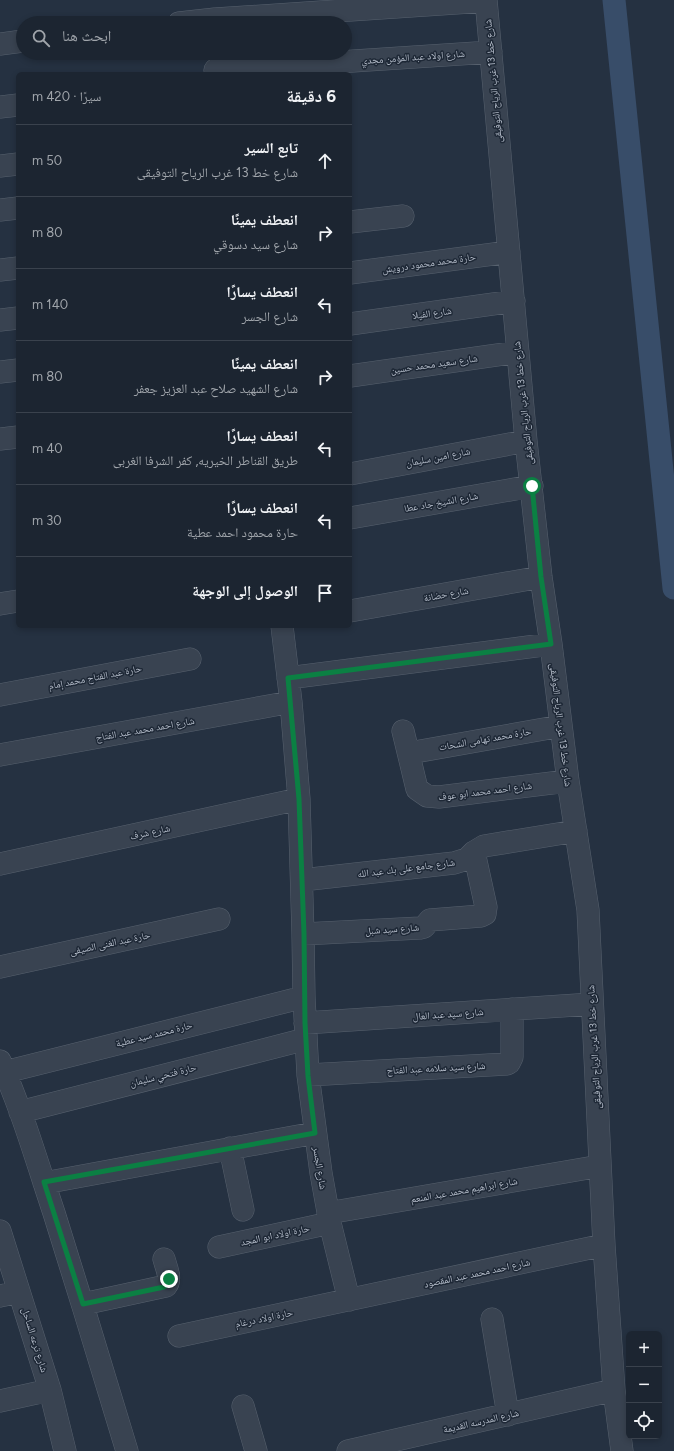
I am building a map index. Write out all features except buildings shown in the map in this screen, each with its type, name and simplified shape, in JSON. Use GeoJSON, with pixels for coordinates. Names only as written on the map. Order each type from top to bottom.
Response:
{"type":"FeatureCollection","features":[{"type":"Feature","properties":{"kind":"street"},"geometry":{"type":"LineString","coordinates":[[215,14],[486,0]]}},
{"type":"Feature","properties":{"kind":"street","name":"شارع خط 13 غرب الرياح التوفيقى"},"geometry":{"type":"LineString","coordinates":[[486,0],[526,441],[541,577],[568,781],[588,910],[604,1245],[614,1390],[622,1451]]}},
{"type":"Feature","properties":{"kind":"street"},"geometry":{"type":"LineString","coordinates":[[0,44],[16,42]]}},
{"type":"Feature","properties":{"kind":"street","name":"شارع اولاد عبد المؤمن مجدي"},"geometry":{"type":"LineString","coordinates":[[352,59],[491,52]]}},
{"type":"Feature","properties":{"kind":"street","name":"شارع اولاد عبد المؤمن مجدي"},"geometry":{"type":"LineString","coordinates":[[215,66],[333,60]]}},
{"type":"Feature","properties":{"kind":"street"},"geometry":{"type":"LineString","coordinates":[[0,107],[16,105]]}},
{"type":"Feature","properties":{"kind":"street"},"geometry":{"type":"LineString","coordinates":[[0,166],[16,164]]}},
{"type":"Feature","properties":{"kind":"street"},"geometry":{"type":"LineString","coordinates":[[0,210],[16,208]]}},
{"type":"Feature","properties":{"kind":"street"},"geometry":{"type":"LineString","coordinates":[[352,222],[403,216]]}},
{"type":"Feature","properties":{"kind":"street","name":"حارة محمد محمود درويش"},"geometry":{"type":"LineString","coordinates":[[352,273],[509,252]]}},
{"type":"Feature","properties":{"kind":"street"},"geometry":{"type":"LineString","coordinates":[[0,270],[16,268]]}},
{"type":"Feature","properties":{"kind":"street","name":"شارع الفيلا"},"geometry":{"type":"LineString","coordinates":[[352,324],[514,301]]}},
{"type":"Feature","properties":{"kind":"street"},"geometry":{"type":"LineString","coordinates":[[0,320],[16,318]]}},
{"type":"Feature","properties":{"kind":"street","name":"شارع سعيد محمد حسين"},"geometry":{"type":"LineString","coordinates":[[352,376],[518,352]]}},
{"type":"Feature","properties":{"kind":"street"},"geometry":{"type":"LineString","coordinates":[[0,372],[16,370]]}},
{"type":"Feature","properties":{"kind":"street"},"geometry":{"type":"LineString","coordinates":[[0,440],[16,437]]}},
{"type":"Feature","properties":{"kind":"street","name":"شارع امين سليمان"},"geometry":{"type":"LineString","coordinates":[[352,474],[526,441]]}},
{"type":"Feature","properties":{"kind":"street","name":"شارع الشيخ جاد عطا"},"geometry":{"type":"LineString","coordinates":[[352,518],[532,486]]}},
{"type":"Feature","properties":{"kind":"street","name":"شارع حضانة"},"geometry":{"type":"LineString","coordinates":[[352,611],[541,577]]}},
{"type":"Feature","properties":{"kind":"street"},"geometry":{"type":"LineString","coordinates":[[0,604],[16,601]]}},
{"type":"Feature","properties":{"kind":"street","name":"شارع الجسر"},"geometry":{"type":"LineString","coordinates":[[282,628],[291,702],[299,799],[304,934],[305,1031],[308,1076],[315,1133],[329,1218],[349,1300]]}},
{"type":"Feature","properties":{"kind":"street"},"geometry":{"type":"LineString","coordinates":[[288,678],[551,644]]}},
{"type":"Feature","properties":{"kind":"street","name":"حارة عبد الفتاح محمد إمام"},"geometry":{"type":"LineString","coordinates":[[0,695],[190,659]]}},
{"type":"Feature","properties":{"kind":"street","name":"شارع احمد محمد عبد الفتاح"},"geometry":{"type":"LineString","coordinates":[[0,755],[291,702]]}},
{"type":"Feature","properties":{"kind":"street","name":"حارة محمد تهامى الشحات"},"geometry":{"type":"LineString","coordinates":[[409,753],[561,726]]}},
{"type":"Feature","properties":{"kind":"street","name":"شارع احمد محمد ابو عوف"},"geometry":{"type":"LineString","coordinates":[[404,731],[418,789],[427,796],[433,798],[568,781]]}},
{"type":"Feature","properties":{"kind":"street","name":"شارع شرف"},"geometry":{"type":"LineString","coordinates":[[0,864],[299,799]]}},
{"type":"Feature","properties":{"kind":"street","name":"شارع جامع على بك عبد الله"},"geometry":{"type":"LineString","coordinates":[[302,880],[454,863],[467,859],[474,852],[484,846],[576,831]]}},
{"type":"Feature","properties":{"kind":"street","name":"شارع سيد شبل"},"geometry":{"type":"LineString","coordinates":[[304,934],[420,928],[424,927],[430,920],[482,916],[485,914],[486,907],[474,852]]}},
{"type":"Feature","properties":{"kind":"street","name":"حارة عبد الغنى الصيفى"},"geometry":{"type":"LineString","coordinates":[[0,967],[219,919]]}},
{"type":"Feature","properties":{"kind":"street","name":"حارة محمد سيد عطية"},"geometry":{"type":"LineString","coordinates":[[2,1067],[304,997]]}},
{"type":"Feature","properties":{"kind":"street","name":"شارع سيد عبد العال"},"geometry":{"type":"LineString","coordinates":[[305,1031],[512,1009],[592,1004]]}},
{"type":"Feature","properties":{"kind":"street","name":"شارع سيد سلامه عبد الفتاح"},"geometry":{"type":"LineString","coordinates":[[308,1076],[507,1064],[512,1058],[512,1009]]}},
{"type":"Feature","properties":{"kind":"street","name":"حارة فتحي سليمان"},"geometry":{"type":"LineString","coordinates":[[20,1112],[305,1031]]}},
{"type":"Feature","properties":{"kind":"street"},"geometry":{"type":"LineString","coordinates":[[2,1067],[20,1112],[44,1182],[83,1304],[127,1451]]}},
{"type":"Feature","properties":{"kind":"street"},"geometry":{"type":"LineString","coordinates":[[44,1182],[315,1133]]}},
{"type":"Feature","properties":{"kind":"street"},"geometry":{"type":"LineString","coordinates":[[230,1148],[243,1210]]}},
{"type":"Feature","properties":{"kind":"street","name":"شارع ابراهيم محمد عبد المنعم"},"geometry":{"type":"LineString","coordinates":[[329,1218],[600,1166]]}},
{"type":"Feature","properties":{"kind":"street","name":"حارة اولاد ابو المجد"},"geometry":{"type":"LineString","coordinates":[[219,1247],[329,1218]]}},
{"type":"Feature","properties":{"kind":"street","name":"شارع ترعه الساحل"},"geometry":{"type":"LineString","coordinates":[[2,1243],[10,1294],[50,1390],[65,1451]]}},
{"type":"Feature","properties":{"kind":"street","name":"شارع احمد محمد عبد المقصود"},"geometry":{"type":"LineString","coordinates":[[349,1300],[604,1245]]}},
{"type":"Feature","properties":{"kind":"street"},"geometry":{"type":"LineString","coordinates":[[83,1304],[166,1286],[169,1279],[164,1259]]}},
{"type":"Feature","properties":{"kind":"street","name":"حارة اولاد درغام"},"geometry":{"type":"LineString","coordinates":[[179,1336],[349,1300]]}},
{"type":"Feature","properties":{"kind":"street"},"geometry":{"type":"LineString","coordinates":[[492,1319],[508,1415]]}},
{"type":"Feature","properties":{"kind":"street"},"geometry":{"type":"LineString","coordinates":[[0,1401],[50,1390]]}},
{"type":"Feature","properties":{"kind":"street","name":"شارع المدرسه القديمة"},"geometry":{"type":"LineString","coordinates":[[348,1451],[396,1446],[508,1415],[614,1390]]}},
{"type":"Feature","properties":{"kind":"street"},"geometry":{"type":"LineString","coordinates":[[243,1406],[256,1451]]}},
{"type":"Feature","properties":{"kind":"waterway"},"geometry":{"type":"LineString","coordinates":[[614,0],[674,588]]}},
{"type":"Feature","properties":{"kind":"route"},"geometry":{"type":"LineString","coordinates":[[169,1279],[168,1284],[164,1287],[83,1304],[44,1182],[315,1133],[308,1076],[305,1023],[304,934],[299,799],[288,678],[551,644],[541,577],[532,486]]}}]}
